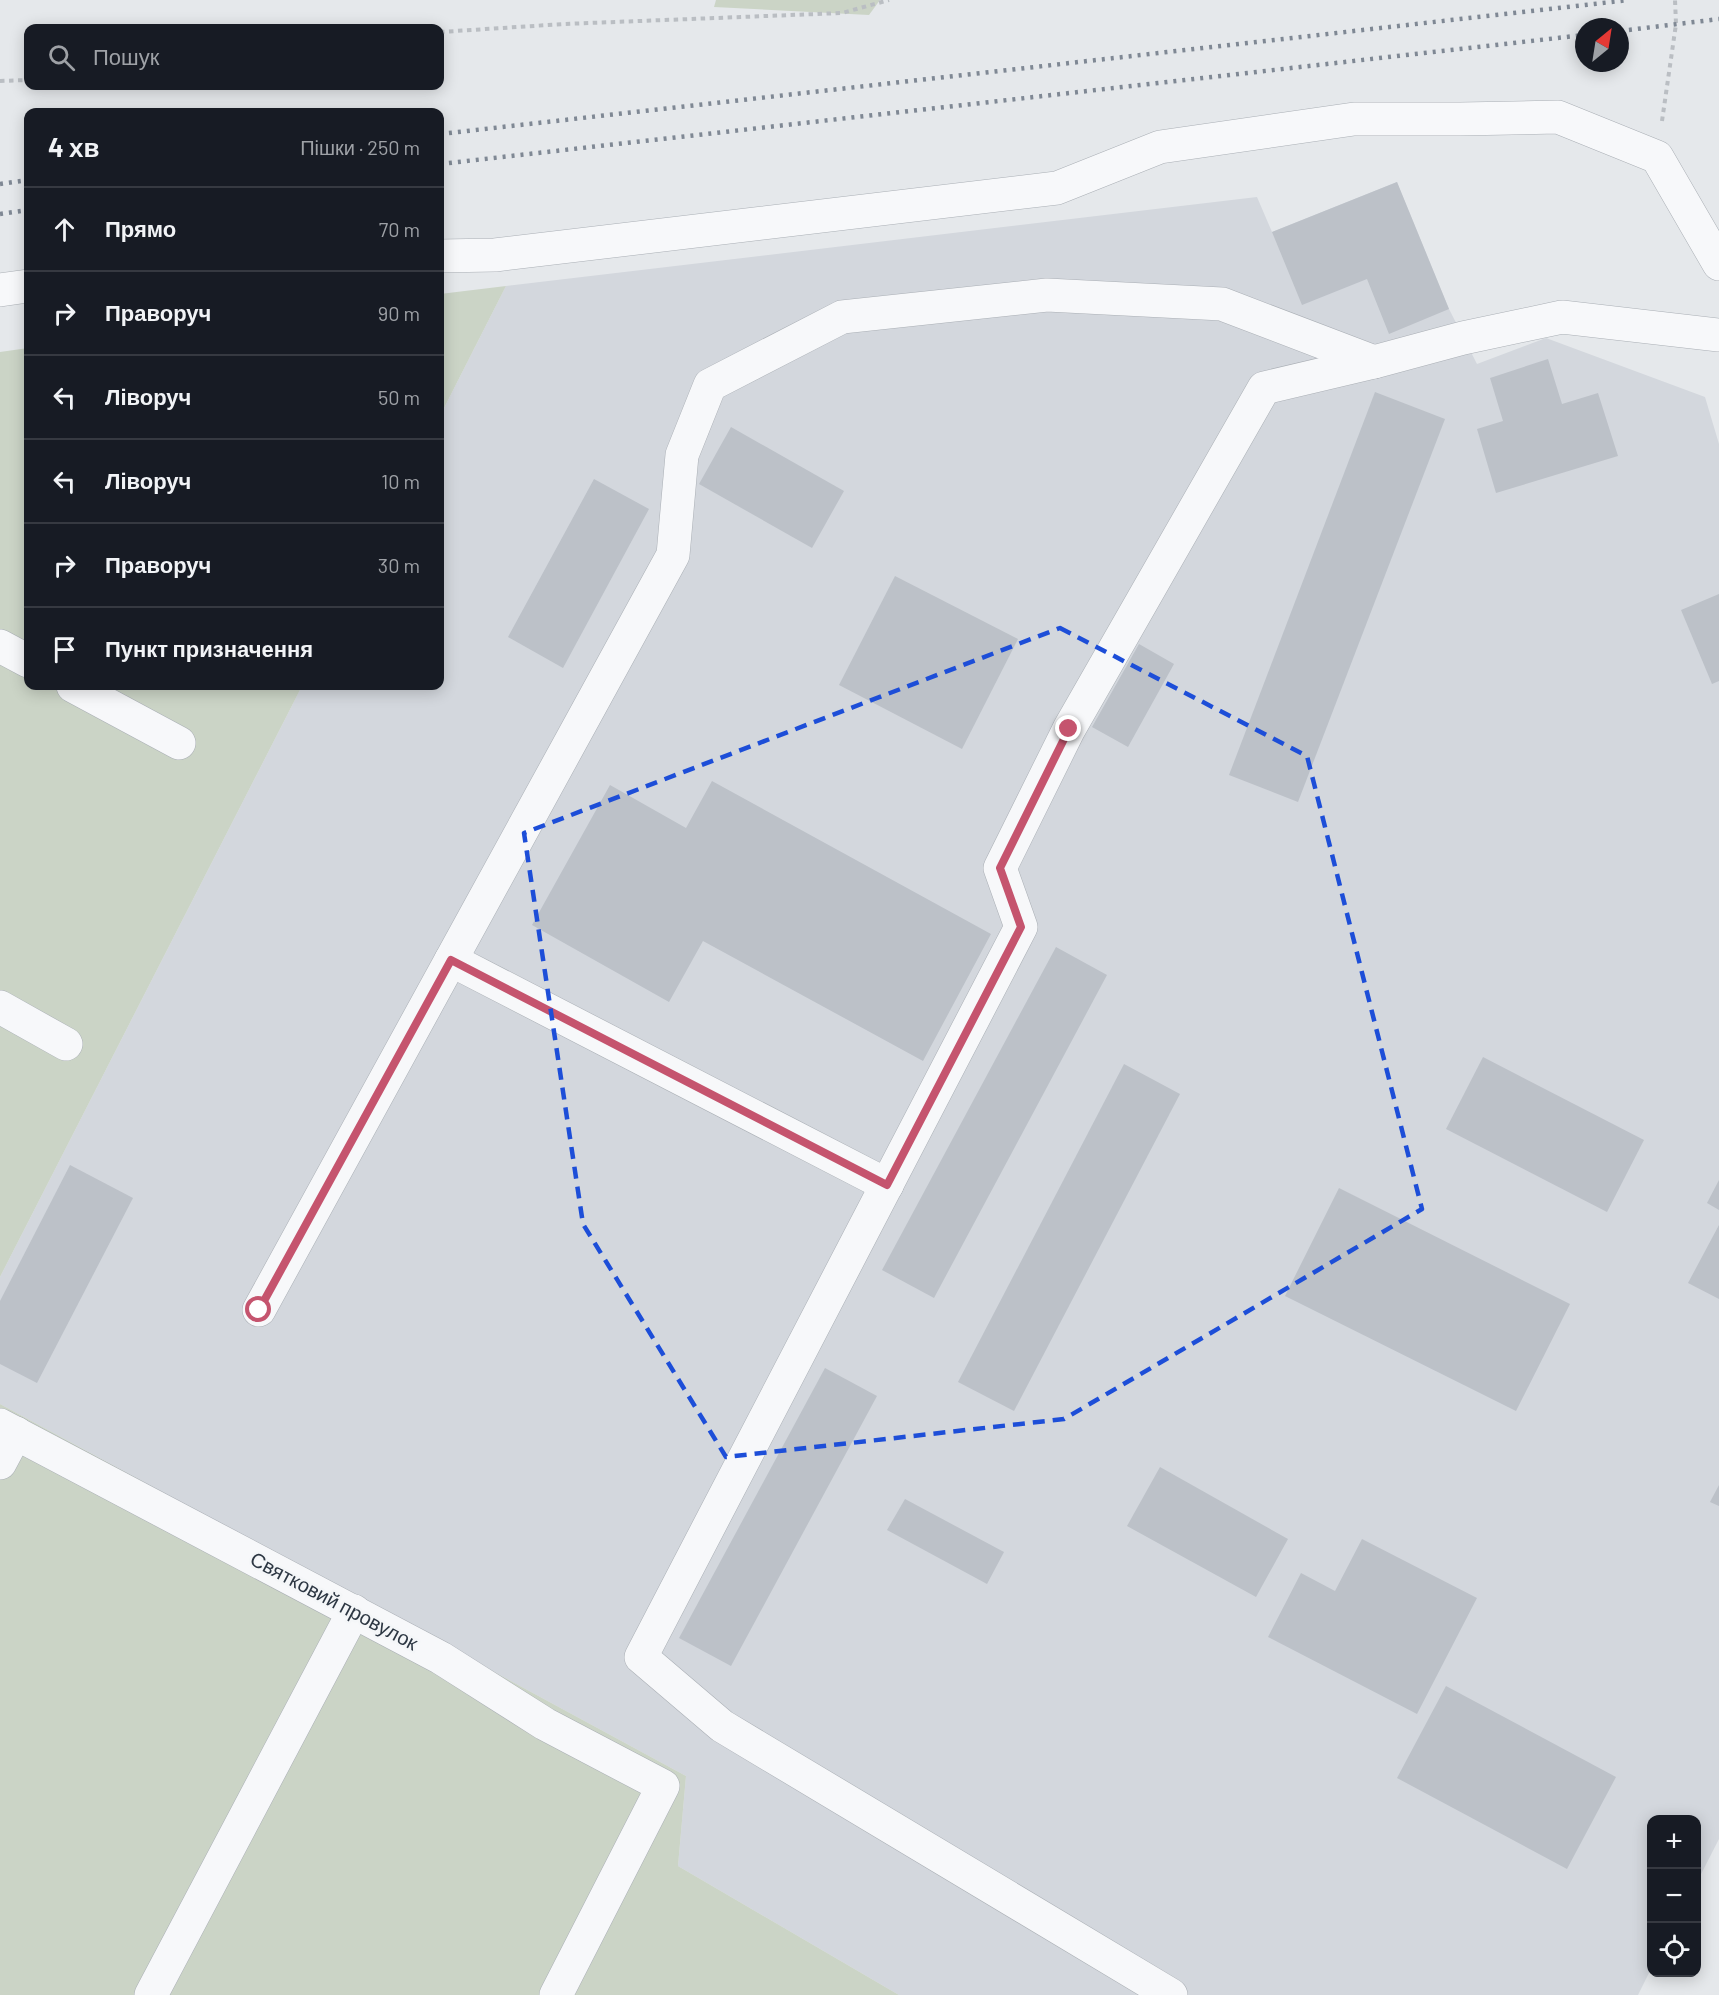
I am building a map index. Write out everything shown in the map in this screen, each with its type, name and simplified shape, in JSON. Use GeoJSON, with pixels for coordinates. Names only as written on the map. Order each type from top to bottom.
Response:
{"type":"FeatureCollection","features":[{"type":"Feature","properties":{"kind":"street"},"geometry":{"type":"LineString","coordinates":[[444,256],[495,255],[1057,188],[1160,147],[1354,119],[1558,117],[1657,157],[1719,264]]}},
{"type":"Feature","properties":{"kind":"street"},"geometry":{"type":"LineString","coordinates":[[0,290],[24,287]]}},
{"type":"Feature","properties":{"kind":"street"},"geometry":{"type":"LineString","coordinates":[[259,1310],[673,555],[682,455],[710,386],[842,317],[1047,295],[1222,304],[1374,362]]}},
{"type":"Feature","properties":{"kind":"street"},"geometry":{"type":"LineString","coordinates":[[1171,1995],[722,1726],[641,1657],[1021,927],[1000,868],[1069,729],[1264,388],[1463,338],[1562,317],[1719,335]]}},
{"type":"Feature","properties":{"kind":"street"},"geometry":{"type":"LineString","coordinates":[[0,646],[24,659]]}},
{"type":"Feature","properties":{"kind":"street"},"geometry":{"type":"LineString","coordinates":[[80,690],[179,743]]}},
{"type":"Feature","properties":{"kind":"street"},"geometry":{"type":"LineString","coordinates":[[451,960],[887,1185]]}},
{"type":"Feature","properties":{"kind":"street"},"geometry":{"type":"LineString","coordinates":[[0,1007],[66,1044]]}},
{"type":"Feature","properties":{"kind":"street"},"geometry":{"type":"LineString","coordinates":[[0,1463],[8,1429]]}},
{"type":"Feature","properties":{"kind":"street","name":"Святковий провулок"},"geometry":{"type":"LineString","coordinates":[[8,1429],[441,1658],[545,1724],[663,1786],[556,1995]]}},
{"type":"Feature","properties":{"kind":"street"},"geometry":{"type":"LineString","coordinates":[[151,1995],[354,1611]]}},
{"type":"Feature","properties":{"kind":"path"},"geometry":{"type":"LineString","coordinates":[[444,32],[564,24],[842,13],[889,0]]}},
{"type":"Feature","properties":{"kind":"path"},"geometry":{"type":"LineString","coordinates":[[1657,157],[1676,24],[1675,0]]}},
{"type":"Feature","properties":{"kind":"path"},"geometry":{"type":"LineString","coordinates":[[0,81],[24,80]]}},
{"type":"Feature","properties":{"kind":"highlighted area"},"geometry":{"type":"Polygon","coordinates":[[[1060,628],[1307,756],[1422,1209],[1064,1419],[726,1457],[583,1224],[524,833],[1060,628]]]}},
{"type":"Feature","properties":{"kind":"shaded area"},"geometry":{"type":"Polygon","coordinates":[[[1397,182],[1449,309],[1477,364],[1546,338],[1705,397],[1719,444],[1719,1839],[1701,1874],[1701,1815],[1647,1815],[1647,1977],[1638,1995],[899,1995],[678,1866],[686,1776],[0,1404],[0,1277],[300,690],[444,690],[444,408],[506,286],[1257,197],[1272,232],[1397,182]]]}},
{"type":"Feature","properties":{"kind":"green space"},"geometry":{"type":"Polygon","coordinates":[[[716,0],[880,0],[869,15],[714,7],[716,0]]]}},
{"type":"Feature","properties":{"kind":"green space"},"geometry":{"type":"Polygon","coordinates":[[[506,286],[444,408],[444,294],[506,286]]]}},
{"type":"Feature","properties":{"kind":"green space"},"geometry":{"type":"Polygon","coordinates":[[[24,349],[24,690],[300,690],[0,1277],[0,352],[24,349]]]}},
{"type":"Feature","properties":{"kind":"green space"},"geometry":{"type":"Polygon","coordinates":[[[0,1404],[686,1776],[678,1866],[899,1995],[0,1995],[0,1404]]]}},
{"type":"Feature","properties":{"kind":"building"},"geometry":{"type":"Polygon","coordinates":[[[1397,182],[1449,309],[1389,334],[1367,279],[1302,305],[1272,232],[1397,182]]]}},
{"type":"Feature","properties":{"kind":"building"},"geometry":{"type":"Polygon","coordinates":[[[1548,359],[1562,404],[1598,393],[1618,456],[1496,493],[1477,429],[1503,421],[1490,378],[1548,359]]]}},
{"type":"Feature","properties":{"kind":"building"},"geometry":{"type":"Polygon","coordinates":[[[1375,392],[1445,419],[1298,802],[1229,775],[1375,392]]]}},
{"type":"Feature","properties":{"kind":"building"},"geometry":{"type":"Polygon","coordinates":[[[731,427],[844,491],[812,548],[699,484],[731,427]]]}},
{"type":"Feature","properties":{"kind":"building"},"geometry":{"type":"Polygon","coordinates":[[[594,479],[649,509],[563,668],[508,637],[594,479]]]}},
{"type":"Feature","properties":{"kind":"building"},"geometry":{"type":"Polygon","coordinates":[[[895,576],[1018,639],[962,749],[839,685],[895,576]]]}},
{"type":"Feature","properties":{"kind":"building"},"geometry":{"type":"Polygon","coordinates":[[[1719,594],[1719,681],[1712,684],[1681,610],[1719,594]]]}},
{"type":"Feature","properties":{"kind":"building"},"geometry":{"type":"Polygon","coordinates":[[[1139,644],[1174,664],[1128,747],[1092,727],[1139,644]]]}},
{"type":"Feature","properties":{"kind":"building"},"geometry":{"type":"Polygon","coordinates":[[[712,781],[991,934],[923,1061],[703,941],[669,1002],[532,925],[610,785],[686,828],[712,781]]]}},
{"type":"Feature","properties":{"kind":"building"},"geometry":{"type":"Polygon","coordinates":[[[1056,947],[1107,975],[934,1298],[882,1270],[1056,947]]]}},
{"type":"Feature","properties":{"kind":"building"},"geometry":{"type":"Polygon","coordinates":[[[1483,1057],[1644,1140],[1607,1212],[1446,1129],[1483,1057]]]}},
{"type":"Feature","properties":{"kind":"building"},"geometry":{"type":"Polygon","coordinates":[[[1124,1064],[1180,1094],[1014,1411],[958,1382],[1124,1064]]]}},
{"type":"Feature","properties":{"kind":"building"},"geometry":{"type":"Polygon","coordinates":[[[70,1165],[133,1198],[37,1383],[0,1364],[0,1301],[70,1165]]]}},
{"type":"Feature","properties":{"kind":"building"},"geometry":{"type":"Polygon","coordinates":[[[1719,1180],[1719,1210],[1707,1203],[1719,1180]]]}},
{"type":"Feature","properties":{"kind":"building"},"geometry":{"type":"Polygon","coordinates":[[[1339,1188],[1570,1304],[1516,1411],[1285,1296],[1339,1188]]]}},
{"type":"Feature","properties":{"kind":"building"},"geometry":{"type":"Polygon","coordinates":[[[1719,1225],[1719,1299],[1688,1283],[1719,1225]]]}},
{"type":"Feature","properties":{"kind":"building"},"geometry":{"type":"Polygon","coordinates":[[[825,1368],[877,1396],[731,1666],[679,1638],[825,1368]]]}},
{"type":"Feature","properties":{"kind":"building"},"geometry":{"type":"Polygon","coordinates":[[[1160,1467],[1288,1539],[1256,1597],[1127,1526],[1160,1467]]]}},
{"type":"Feature","properties":{"kind":"building"},"geometry":{"type":"Polygon","coordinates":[[[1719,1485],[1719,1506],[1710,1502],[1719,1485]]]}},
{"type":"Feature","properties":{"kind":"building"},"geometry":{"type":"Polygon","coordinates":[[[905,1499],[1004,1552],[987,1584],[887,1530],[905,1499]]]}},
{"type":"Feature","properties":{"kind":"building"},"geometry":{"type":"Polygon","coordinates":[[[1362,1539],[1477,1598],[1417,1714],[1268,1637],[1301,1573],[1335,1591],[1362,1539]]]}},
{"type":"Feature","properties":{"kind":"building"},"geometry":{"type":"Polygon","coordinates":[[[1446,1686],[1616,1777],[1567,1869],[1397,1778],[1446,1686]]]}},
{"type":"Feature","properties":{"kind":"railway"},"geometry":{"type":"LineString","coordinates":[[444,134],[1629,0]]}},
{"type":"Feature","properties":{"kind":"railway"},"geometry":{"type":"LineString","coordinates":[[1629,30],[1719,19]]}},
{"type":"Feature","properties":{"kind":"railway"},"geometry":{"type":"LineString","coordinates":[[444,164],[1575,36]]}},
{"type":"Feature","properties":{"kind":"railway"},"geometry":{"type":"LineString","coordinates":[[0,184],[24,181]]}},
{"type":"Feature","properties":{"kind":"railway"},"geometry":{"type":"LineString","coordinates":[[0,214],[24,211]]}},
{"type":"Feature","properties":{"kind":"route"},"geometry":{"type":"LineString","coordinates":[[259,1310],[451,960],[887,1185],[1021,927],[1000,868],[1069,729]]}}]}
